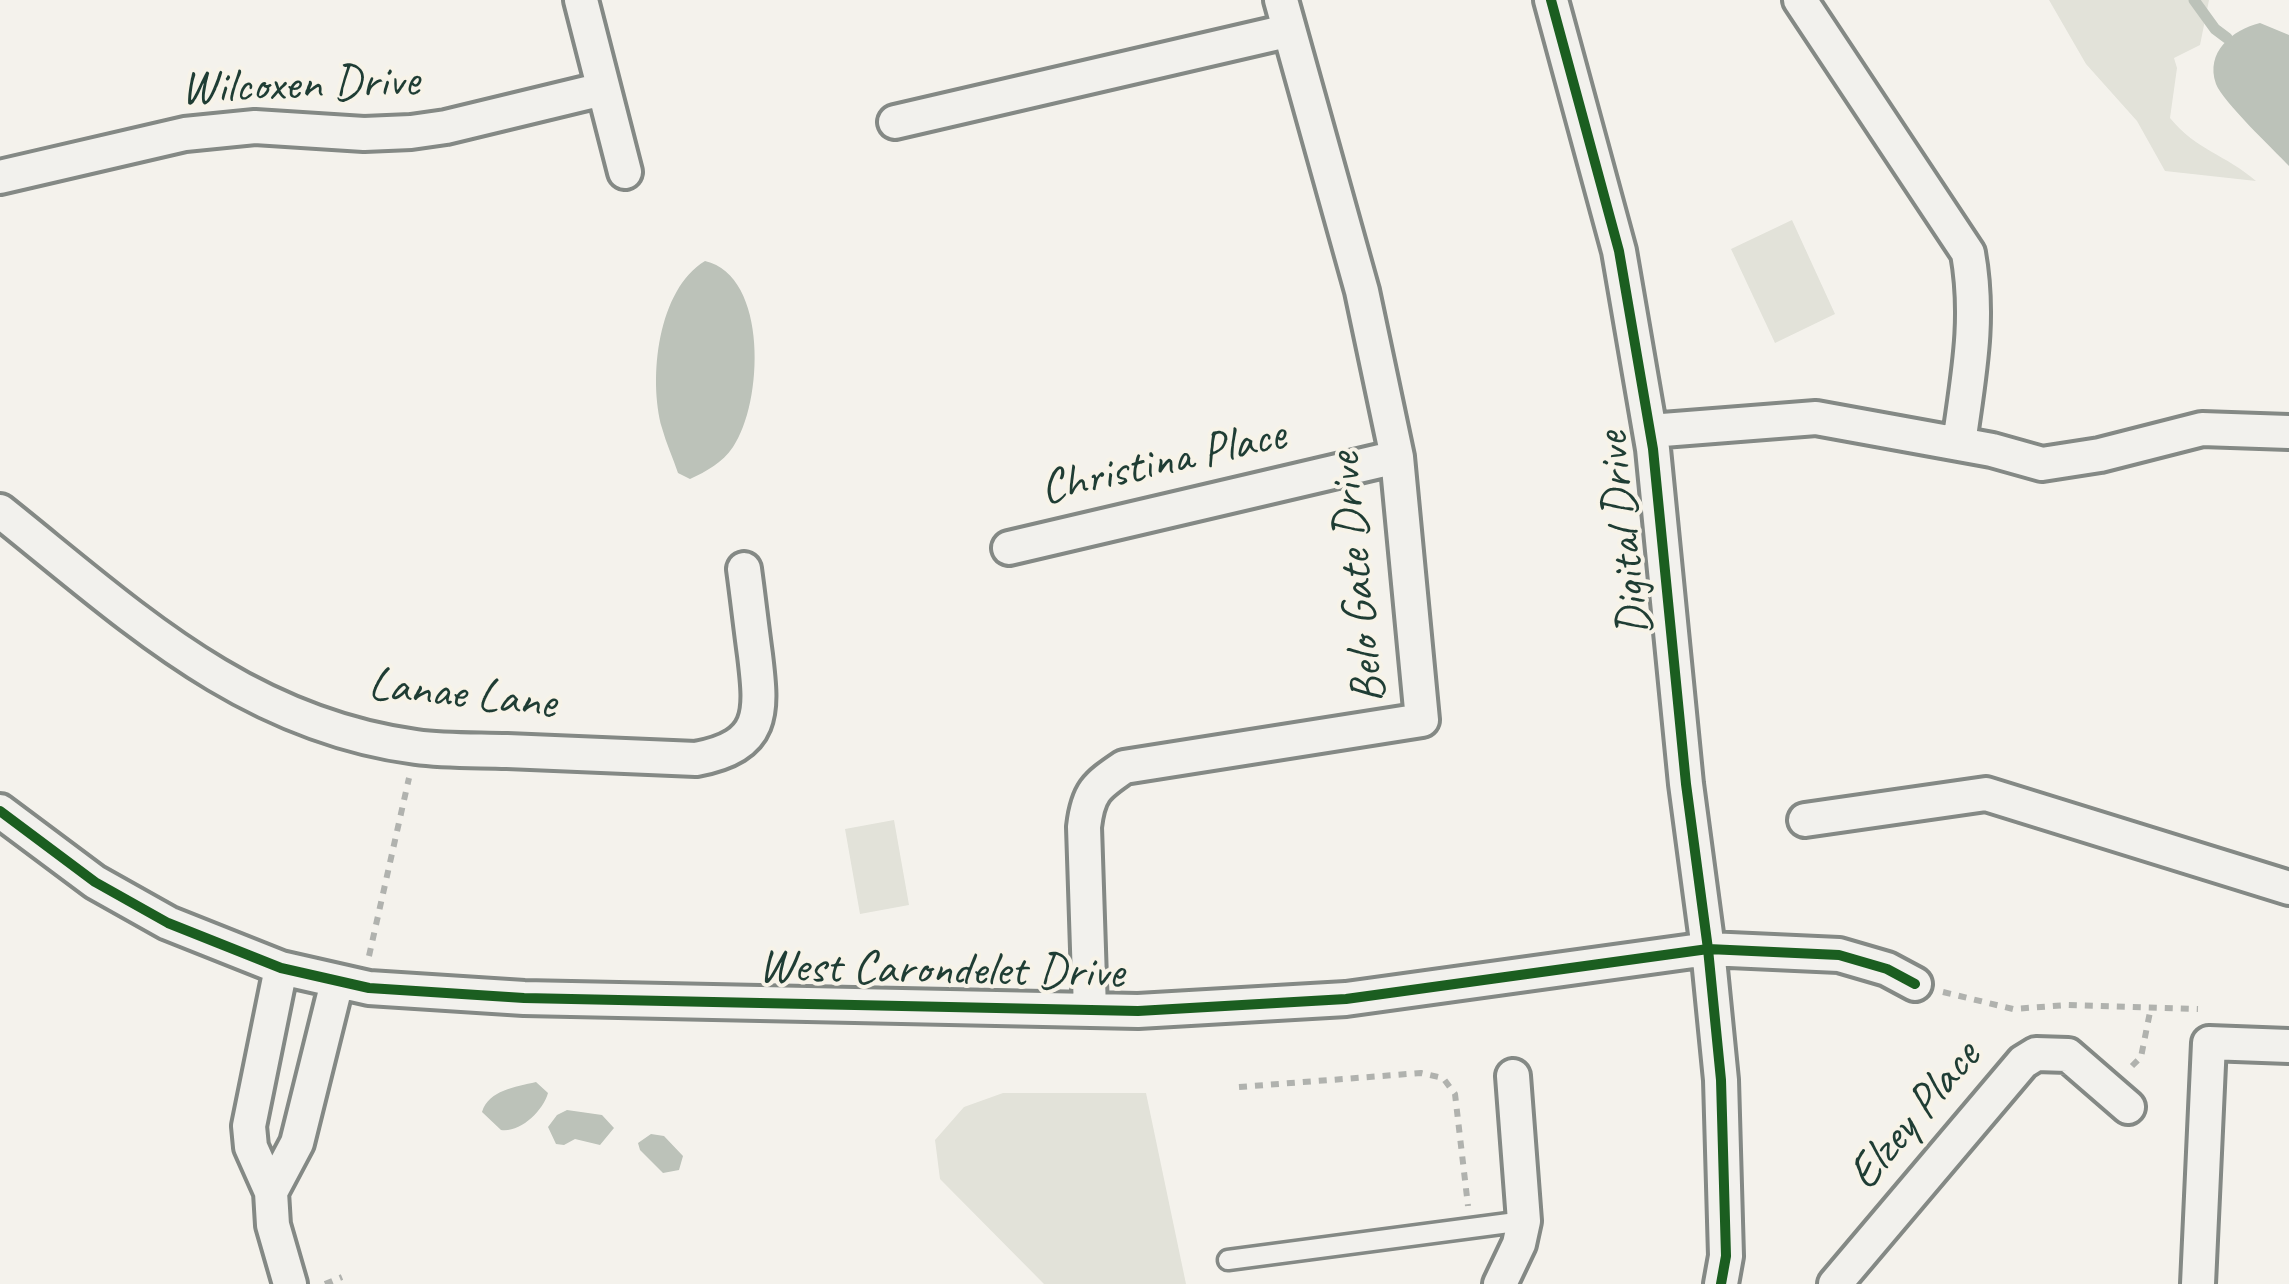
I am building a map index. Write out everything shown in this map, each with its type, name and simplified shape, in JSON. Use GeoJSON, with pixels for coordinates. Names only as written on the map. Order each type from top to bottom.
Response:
{"type":"FeatureCollection","features":[{"type":"Feature","properties":{"kind":"street"},"geometry":{"type":"LineString","coordinates":[[580,0],[625,172]]}},
{"type":"Feature","properties":{"kind":"street","name":"Digital Drive"},"geometry":{"type":"LineString","coordinates":[[1551,0],[1619,251],[1650,432],[1721,1080],[1726,1256],[1721,1284]]}},
{"type":"Feature","properties":{"kind":"street"},"geometry":{"type":"LineString","coordinates":[[1800,0],[1968,253],[1975,294],[1959,444]]}},
{"type":"Feature","properties":{"kind":"street"},"geometry":{"type":"LineString","coordinates":[[895,122],[1284,16]]}},
{"type":"Feature","properties":{"kind":"street","name":"Belo Gate Drive"},"geometry":{"type":"LineString","coordinates":[[1090,1010],[1084,827],[1086,807],[1096,786],[1124,767],[1422,720],[1397,457],[1362,290],[1284,16]]}},
{"type":"Feature","properties":{"kind":"street","name":"Wilcoxen Drive"},"geometry":{"type":"LineString","coordinates":[[0,177],[185,134],[255,128],[364,134],[446,127],[603,88]]}},
{"type":"Feature","properties":{"kind":"street"},"geometry":{"type":"LineString","coordinates":[[1650,432],[1816,418],[1959,444],[2042,464],[2100,455],[2202,429],[2289,432]]}},
{"type":"Feature","properties":{"kind":"street","name":"Christina Place"},"geometry":{"type":"LineString","coordinates":[[1008,548],[1397,457]]}},
{"type":"Feature","properties":{"kind":"street","name":"Lanae Lane"},"geometry":{"type":"LineString","coordinates":[[0,510],[134,621],[235,687],[341,730],[416,748],[696,758],[719,754],[742,740],[753,725],[760,704],[744,570]]}},
{"type":"Feature","properties":{"kind":"street"},"geometry":{"type":"LineString","coordinates":[[1805,820],[1986,794],[2289,888]]}},
{"type":"Feature","properties":{"kind":"street","name":"West Carondelet Drive"},"geometry":{"type":"LineString","coordinates":[[0,811],[96,882],[168,923],[281,968],[349,984],[524,998],[1138,1011],[1346,999],[1708,949],[1838,955],[1887,968],[1915,984]]}},
{"type":"Feature","properties":{"kind":"street"},"geometry":{"type":"LineString","coordinates":[[281,968],[249,1126],[250,1147],[271,1192],[273,1225],[290,1284]]}},
{"type":"Feature","properties":{"kind":"street"},"geometry":{"type":"LineString","coordinates":[[271,1192],[298,1142],[349,984]]}},
{"type":"Feature","properties":{"kind":"street"},"geometry":{"type":"LineString","coordinates":[[2198,1284],[2210,1043],[2289,1046]]}},
{"type":"Feature","properties":{"kind":"street","name":"Elzey Place"},"geometry":{"type":"LineString","coordinates":[[1835,1284],[2023,1062],[2036,1054],[2068,1054],[2119,1100]]}},
{"type":"Feature","properties":{"kind":"street"},"geometry":{"type":"LineString","coordinates":[[1500,1284],[1519,1244],[1524,1221],[1513,1076]]}},
{"type":"Feature","properties":{"kind":"lane"},"geometry":{"type":"LineString","coordinates":[[1228,1260],[1524,1221]]}},
{"type":"Feature","properties":{"kind":"path"},"geometry":{"type":"LineString","coordinates":[[349,984],[416,748]]}},
{"type":"Feature","properties":{"kind":"path"},"geometry":{"type":"LineString","coordinates":[[1915,984],[2000,1008],[2120,1006]]}},
{"type":"Feature","properties":{"kind":"path"},"geometry":{"type":"LineString","coordinates":[[2119,1100],[2140,1057],[2151,1007]]}},
{"type":"Feature","properties":{"kind":"path"},"geometry":{"type":"LineString","coordinates":[[1239,1087],[1421,1073],[1442,1078],[1455,1094],[1470,1228]]}},
{"type":"Feature","properties":{"kind":"path"},"geometry":{"type":"LineString","coordinates":[[326,1284],[342,1277]]}},
{"type":"Feature","properties":{"kind":"shaded area"},"geometry":{"type":"Polygon","coordinates":[[[2049,0],[2209,0],[2200,45],[2174,58],[2177,68],[2170,118],[2190,138],[2256,181],[2165,171],[2137,121],[2086,64],[2049,0]]]}},
{"type":"Feature","properties":{"kind":"shaded area"},"geometry":{"type":"Polygon","coordinates":[[[2260,23],[2289,35],[2289,166],[2228,102],[2216,84],[2214,62],[2223,44],[2260,23]]]}},
{"type":"Feature","properties":{"kind":"shaded area"},"geometry":{"type":"Polygon","coordinates":[[[1792,220],[1835,314],[1775,343],[1731,249],[1792,220]]]}},
{"type":"Feature","properties":{"kind":"shaded area"},"geometry":{"type":"Polygon","coordinates":[[[705,261],[726,272],[741,290],[750,315],[754,373],[743,427],[733,447],[714,466],[690,479],[678,473],[662,428],[657,361],[667,313],[676,292],[705,261]]]}},
{"type":"Feature","properties":{"kind":"shaded area"},"geometry":{"type":"Polygon","coordinates":[[[894,820],[909,905],[860,914],[845,829],[894,820]]]}},
{"type":"Feature","properties":{"kind":"shaded area"},"geometry":{"type":"Polygon","coordinates":[[[536,1082],[548,1093],[545,1100],[536,1113],[516,1128],[501,1130],[482,1112],[497,1094],[536,1082]]]}},
{"type":"Feature","properties":{"kind":"shaded area"},"geometry":{"type":"Polygon","coordinates":[[[1003,1093],[1146,1093],[1186,1284],[1044,1284],[940,1179],[935,1140],[964,1107],[1003,1093]]]}},
{"type":"Feature","properties":{"kind":"shaded area"},"geometry":{"type":"Polygon","coordinates":[[[567,1110],[602,1115],[614,1128],[600,1145],[575,1139],[564,1145],[556,1144],[548,1127],[567,1110]]]}},
{"type":"Feature","properties":{"kind":"shaded area"},"geometry":{"type":"Polygon","coordinates":[[[651,1134],[664,1136],[683,1156],[679,1170],[663,1173],[640,1150],[638,1143],[651,1134]]]}},
{"type":"Feature","properties":{"kind":"waterway"},"geometry":{"type":"LineString","coordinates":[[2194,0],[2215,29],[2227,38]]}},
{"type":"Feature","properties":{"kind":"cycle path"},"geometry":{"type":"LineString","coordinates":[[1551,0],[1619,251],[1653,449],[1686,784],[1721,1080],[1726,1256],[1721,1284]]}},
{"type":"Feature","properties":{"kind":"cycle path"},"geometry":{"type":"LineString","coordinates":[[0,811],[95,882],[168,923],[281,968],[369,988],[524,998],[1138,1011],[1346,999],[1708,949],[1839,955],[1887,969],[1915,984]]}}]}
